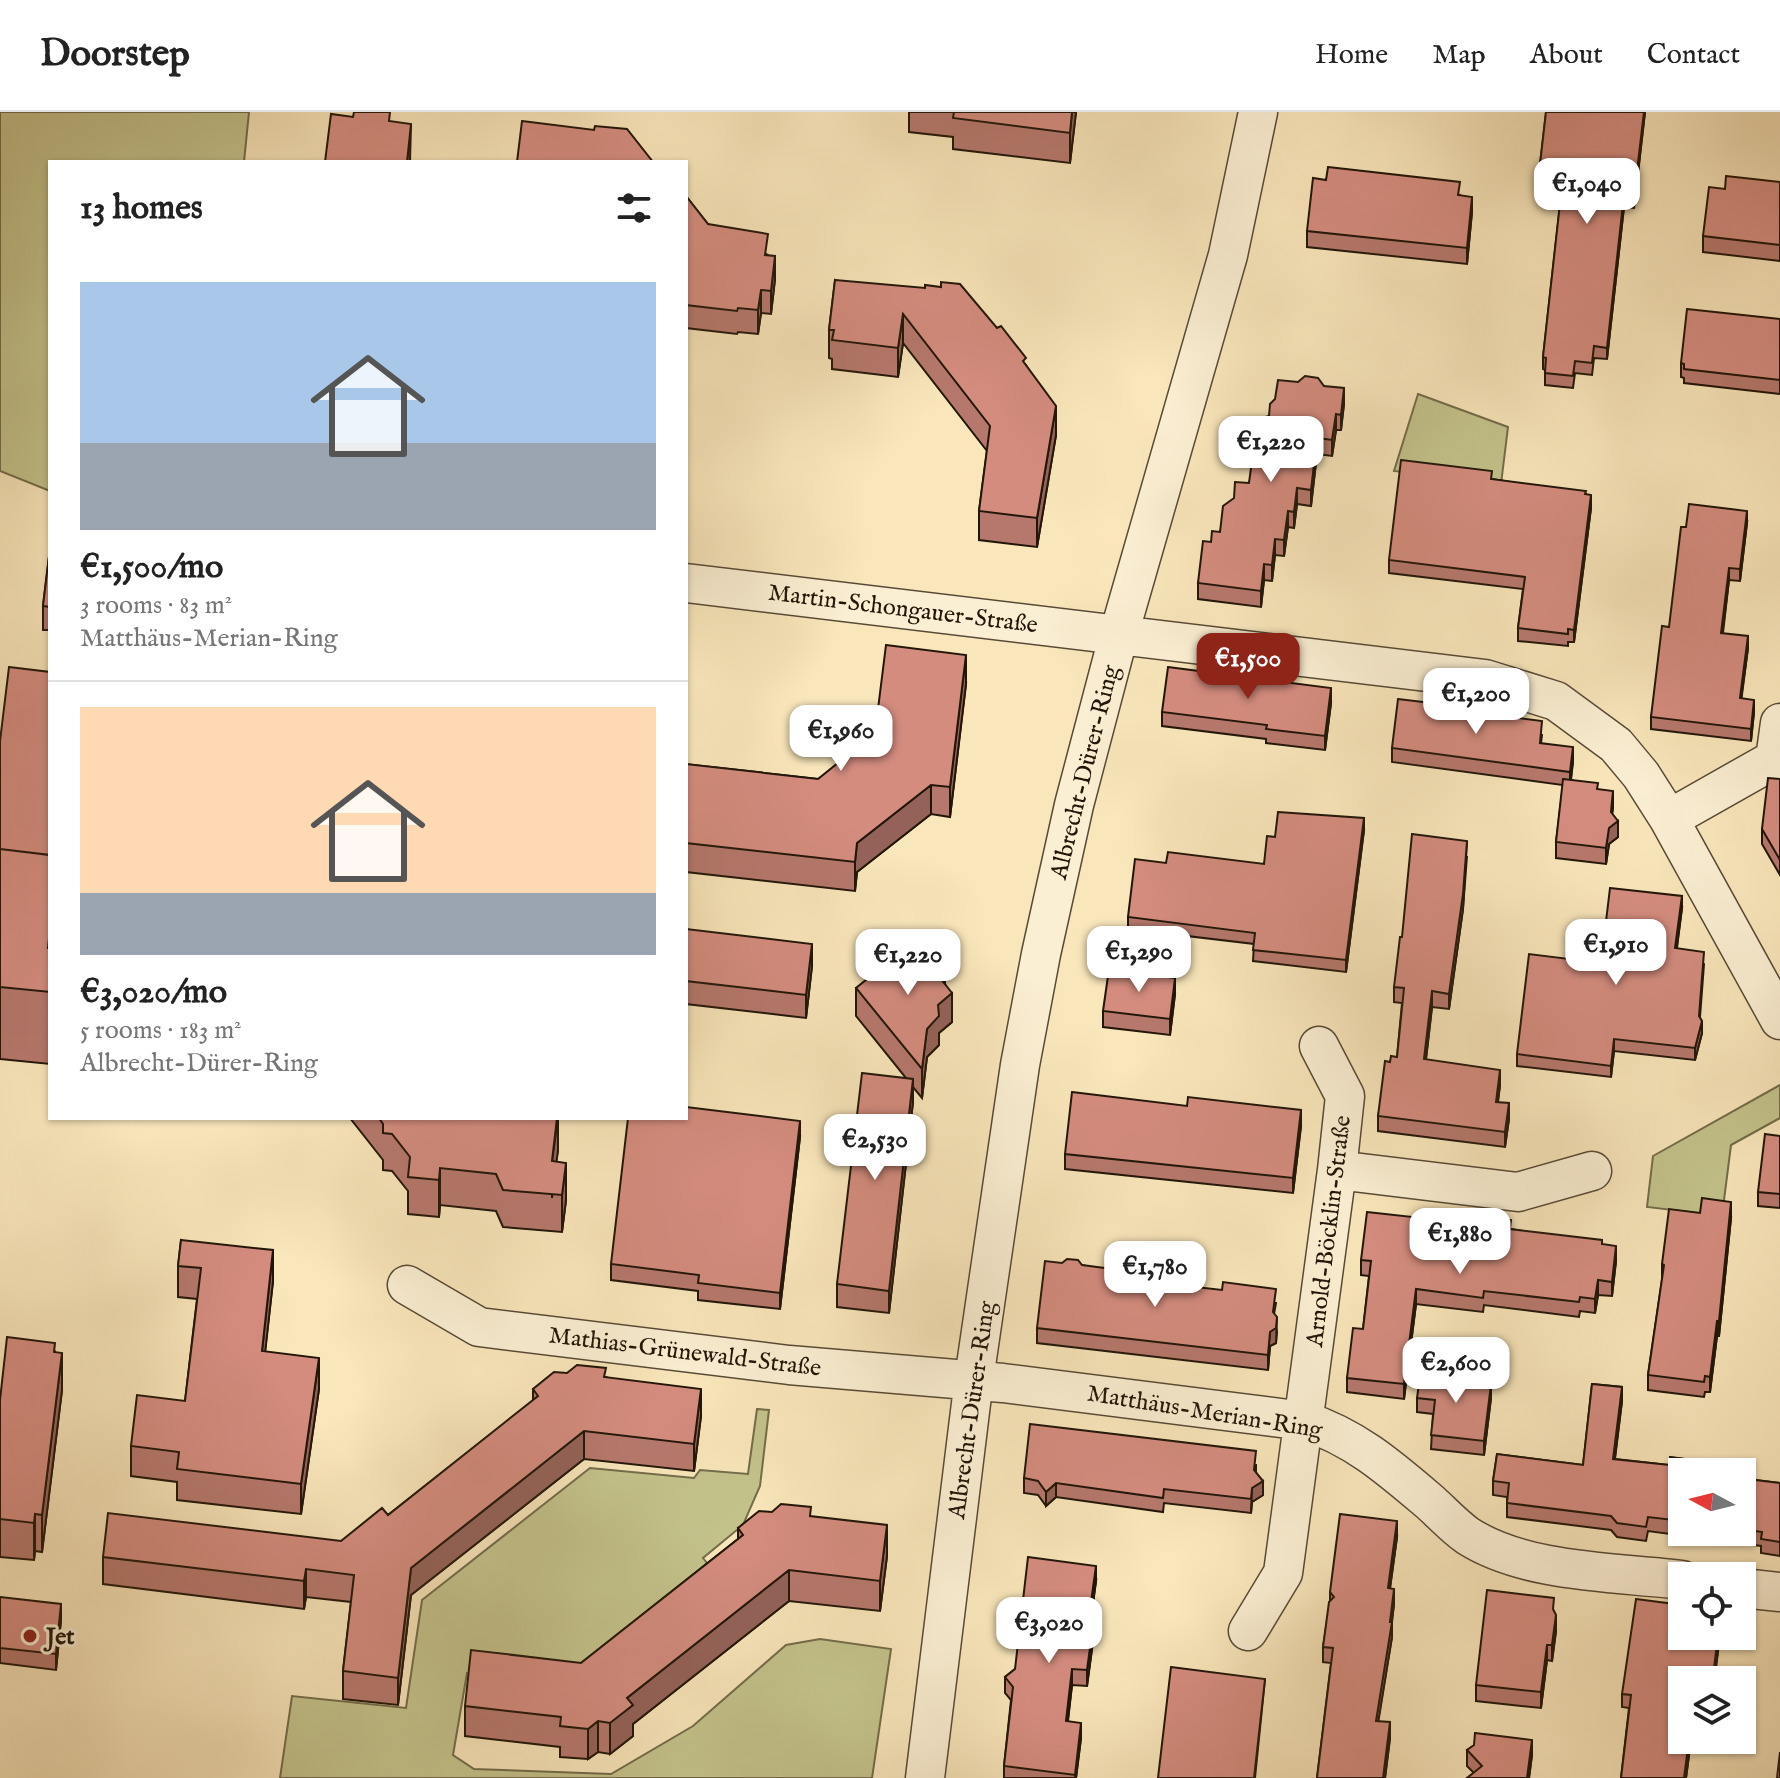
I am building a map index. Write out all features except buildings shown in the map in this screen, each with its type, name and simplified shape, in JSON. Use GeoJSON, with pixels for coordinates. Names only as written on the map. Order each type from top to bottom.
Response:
{"type":"FeatureCollection","features":[{"type":"Feature","properties":{"kind":"street","name":"Albrecht-Dürer-Ring"},"geometry":{"type":"LineString","coordinates":[[925,1778],[974,1379],[1020,1065],[1041,954],[1074,805],[1119,634],[1228,255],[1258,112]]}},
{"type":"Feature","properties":{"kind":"street","name":"Martin-Schongauer-Straße"},"geometry":{"type":"LineString","coordinates":[[688,583],[1119,634]]}},
{"type":"Feature","properties":{"kind":"street"},"geometry":{"type":"LineString","coordinates":[[1119,634],[1485,679],[1556,701],[1616,745],[1641,775],[1669,819],[1780,1020]]}},
{"type":"Feature","properties":{"kind":"street"},"geometry":{"type":"LineString","coordinates":[[1669,819],[1775,759],[1780,723]]}},
{"type":"Feature","properties":{"kind":"street","name":"Arnold-Böcklin-Straße"},"geometry":{"type":"LineString","coordinates":[[1248,1631],[1283,1573],[1337,1170],[1345,1096],[1319,1046]]}},
{"type":"Feature","properties":{"kind":"street"},"geometry":{"type":"LineString","coordinates":[[1337,1170],[1518,1192],[1592,1171]]}},
{"type":"Feature","properties":{"kind":"street","name":"Mathias-Grünewald-Straße"},"geometry":{"type":"LineString","coordinates":[[407,1285],[479,1327],[789,1365],[974,1379]]}},
{"type":"Feature","properties":{"kind":"street","name":"Matthäus-Merian-Ring"},"geometry":{"type":"LineString","coordinates":[[974,1379],[1304,1421],[1332,1430],[1361,1445],[1468,1535],[1511,1557],[1556,1566],[1668,1578]]}},
{"type":"Feature","properties":{"kind":"street"},"geometry":{"type":"LineString","coordinates":[[1756,1589],[1780,1592]]}},
{"type":"Feature","properties":{"kind":"shaded area"},"geometry":{"type":"Polygon","coordinates":[[[0,112],[249,112],[244,160],[48,160],[48,490],[0,471],[0,112]]]}},
{"type":"Feature","properties":{"kind":"shaded area"},"geometry":{"type":"Polygon","coordinates":[[[1418,394],[1508,427],[1501,484],[1394,471],[1418,394]]]}},
{"type":"Feature","properties":{"kind":"shaded area"},"geometry":{"type":"Polygon","coordinates":[[[1780,1085],[1780,1118],[1731,1145],[1722,1216],[1647,1207],[1653,1156],[1780,1085]]]}},
{"type":"Feature","properties":{"kind":"shaded area"},"geometry":{"type":"Polygon","coordinates":[[[757,1409],[769,1410],[760,1486],[743,1525],[703,1558],[719,1578],[574,1686],[467,1673],[453,1755],[474,1769],[611,1774],[693,1726],[786,1645],[820,1639],[891,1649],[872,1778],[280,1778],[292,1696],[406,1708],[422,1600],[590,1468],[694,1478],[700,1470],[748,1474],[757,1409]]]}},
{"type":"Feature","properties":{"kind":"place","name":"Jet"},"geometry":{"type":"Point","coordinates":[30,1636]}}]}
